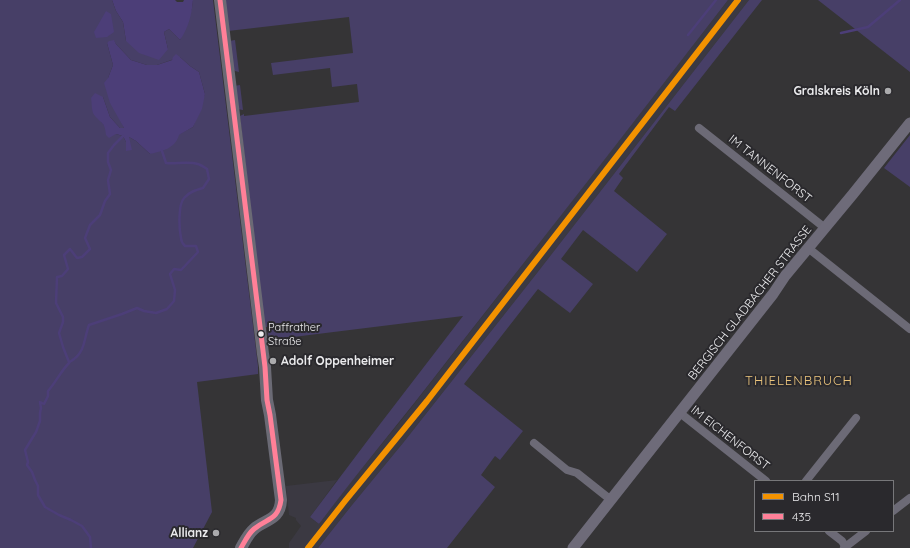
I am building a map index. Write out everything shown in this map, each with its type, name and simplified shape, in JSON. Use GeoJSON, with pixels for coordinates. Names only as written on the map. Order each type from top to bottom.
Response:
{"type":"FeatureCollection","features":[{"type":"Feature","properties":{"kind":"main road"},"geometry":{"type":"LineString","coordinates":[[220,0],[262,347],[266,369],[267,400],[280,500],[280,506],[275,515],[252,530],[241,548]]}},
{"type":"Feature","properties":{"kind":"main road","name":"BERGISCH GLADBACHER STRASSE"},"geometry":{"type":"LineString","coordinates":[[573,548],[770,299],[785,276],[910,123]]}},
{"type":"Feature","properties":{"kind":"street","name":"IM TANNENFORST"},"geometry":{"type":"LineString","coordinates":[[699,128],[825,228]]}},
{"type":"Feature","properties":{"kind":"street"},"geometry":{"type":"LineString","coordinates":[[808,248],[910,329]]}},
{"type":"Feature","properties":{"kind":"street","name":"IM EICHENFORST"},"geometry":{"type":"LineString","coordinates":[[680,413],[765,480]]}},
{"type":"Feature","properties":{"kind":"street"},"geometry":{"type":"LineString","coordinates":[[807,480],[856,418]]}},
{"type":"Feature","properties":{"kind":"street"},"geometry":{"type":"LineString","coordinates":[[534,443],[567,470],[577,473],[611,500]]}},
{"type":"Feature","properties":{"kind":"street"},"geometry":{"type":"LineString","coordinates":[[894,510],[910,498]]}},
{"type":"Feature","properties":{"kind":"street"},"geometry":{"type":"LineString","coordinates":[[830,532],[842,541],[845,548],[865,532]]}},
{"type":"Feature","properties":{"kind":"shaded area"},"geometry":{"type":"Polygon","coordinates":[[[0,0],[112,0],[116,11],[123,22],[126,41],[168,49],[164,32],[169,29],[180,40],[192,8],[193,0],[213,0],[258,374],[197,382],[212,512],[193,548],[0,548],[0,0]],[[114,41],[107,43],[113,65],[108,78],[124,128],[120,128],[110,117],[103,97],[100,120],[106,128],[106,135],[116,134],[123,136],[126,142],[129,137],[136,141],[150,154],[178,135],[193,127],[205,94],[199,72],[180,57],[157,65],[147,65],[131,60],[114,41]]]}},
{"type":"Feature","properties":{"kind":"shaded area"},"geometry":{"type":"Polygon","coordinates":[[[112,0],[175,0],[177,2],[183,2],[184,0],[193,0],[189,21],[180,40],[169,29],[164,32],[168,49],[159,60],[139,53],[126,41],[123,22],[116,11],[112,0]]]}},
{"type":"Feature","properties":{"kind":"shaded area"},"geometry":{"type":"Polygon","coordinates":[[[224,0],[728,0],[319,524],[310,517],[463,316],[269,340],[267,327],[264,327],[240,116],[244,114],[244,116],[359,102],[357,84],[332,87],[330,68],[273,75],[271,63],[353,53],[349,17],[228,31],[224,0]]]}},
{"type":"Feature","properties":{"kind":"shaded area"},"geometry":{"type":"Polygon","coordinates":[[[728,0],[749,0],[403,443],[318,548],[289,548],[289,543],[301,526],[296,518],[289,515],[286,486],[337,480],[310,517],[319,524],[340,495],[403,418],[728,0]]]}},
{"type":"Feature","properties":{"kind":"shaded area"},"geometry":{"type":"Polygon","coordinates":[[[749,0],[762,0],[675,111],[669,107],[619,174],[623,178],[614,191],[667,234],[637,272],[583,230],[561,259],[593,284],[570,313],[538,289],[464,384],[523,431],[500,460],[495,456],[481,475],[495,487],[447,548],[318,548],[537,273],[749,0]]]}},
{"type":"Feature","properties":{"kind":"shaded area"},"geometry":{"type":"Polygon","coordinates":[[[818,0],[910,0],[910,72],[818,0]]]}},
{"type":"Feature","properties":{"kind":"shaded area"},"geometry":{"type":"Polygon","coordinates":[[[106,11],[111,14],[114,32],[107,37],[96,38],[94,32],[106,11]]]}},
{"type":"Feature","properties":{"kind":"shaded area"},"geometry":{"type":"Polygon","coordinates":[[[114,40],[131,60],[147,65],[157,65],[172,60],[176,54],[199,72],[205,94],[202,109],[193,127],[179,135],[177,140],[168,149],[150,154],[136,141],[129,137],[132,150],[126,151],[126,142],[123,136],[116,134],[109,138],[106,135],[103,124],[92,110],[91,98],[95,93],[103,97],[110,117],[120,128],[124,128],[110,103],[104,83],[108,78],[113,65],[107,43],[114,40]]]}},
{"type":"Feature","properties":{"kind":"shaded area"},"geometry":{"type":"Polygon","coordinates":[[[235,40],[239,72],[232,68],[229,41],[235,40]]]}},
{"type":"Feature","properties":{"kind":"shaded area"},"geometry":{"type":"Polygon","coordinates":[[[240,85],[243,110],[237,109],[234,86],[240,85]]]}},
{"type":"Feature","properties":{"kind":"shaded area"},"geometry":{"type":"Polygon","coordinates":[[[910,135],[910,187],[884,168],[910,135]]]}},
{"type":"Feature","properties":{"kind":"waterway"},"geometry":{"type":"LineString","coordinates":[[688,35],[716,0]]}},
{"type":"Feature","properties":{"kind":"waterway"},"geometry":{"type":"LineString","coordinates":[[841,33],[868,27],[900,0]]}},
{"type":"Feature","properties":{"kind":"waterway"},"geometry":{"type":"LineString","coordinates":[[69,362],[59,333],[63,322],[63,317],[56,303],[57,277],[62,276],[68,269],[64,255],[70,249],[77,258],[82,257],[90,249],[85,238],[90,225],[100,215],[105,201],[110,194],[108,180],[111,170],[108,162],[108,153],[123,136]]}},
{"type":"Feature","properties":{"kind":"waterway"},"geometry":{"type":"LineString","coordinates":[[91,548],[90,537],[82,526],[45,507],[38,495],[38,486],[27,465],[28,462],[25,450],[36,432],[40,421],[40,402],[44,404],[48,396],[48,391],[66,366],[80,352],[89,325],[137,308],[156,313],[167,309],[174,301],[175,290],[170,274],[174,269],[181,270],[198,252],[196,246],[185,246],[182,241],[180,211],[184,198],[195,190],[203,188],[209,179],[207,169],[194,163],[166,163],[162,151]]}},
{"type":"Feature","properties":{"kind":"rail line","name":"S11"},"geometry":{"type":"LineString","coordinates":[[308,548],[427,401],[738,0]]}},
{"type":"Feature","properties":{"kind":"transit line","name":"435"},"geometry":{"type":"LineString","coordinates":[[220,0],[265,367],[267,400],[281,500],[280,507],[275,516],[259,525],[252,531],[241,548]]}},
{"type":"Feature","properties":{"kind":"place","name":"Gralskreis Köln"},"geometry":{"type":"Point","coordinates":[888,91]}},
{"type":"Feature","properties":{"kind":"place","name":"Paffrather Straße"},"geometry":{"type":"Point","coordinates":[261,334]}},
{"type":"Feature","properties":{"kind":"place","name":"Adolf Oppenheimer"},"geometry":{"type":"Point","coordinates":[273,361]}},
{"type":"Feature","properties":{"kind":"place","name":"Allianz"},"geometry":{"type":"Point","coordinates":[216,533]}},
{"type":"Feature","properties":{"kind":"district","name":"THIELENBRUCH"},"geometry":{"type":"Point","coordinates":[799,381]}}]}
